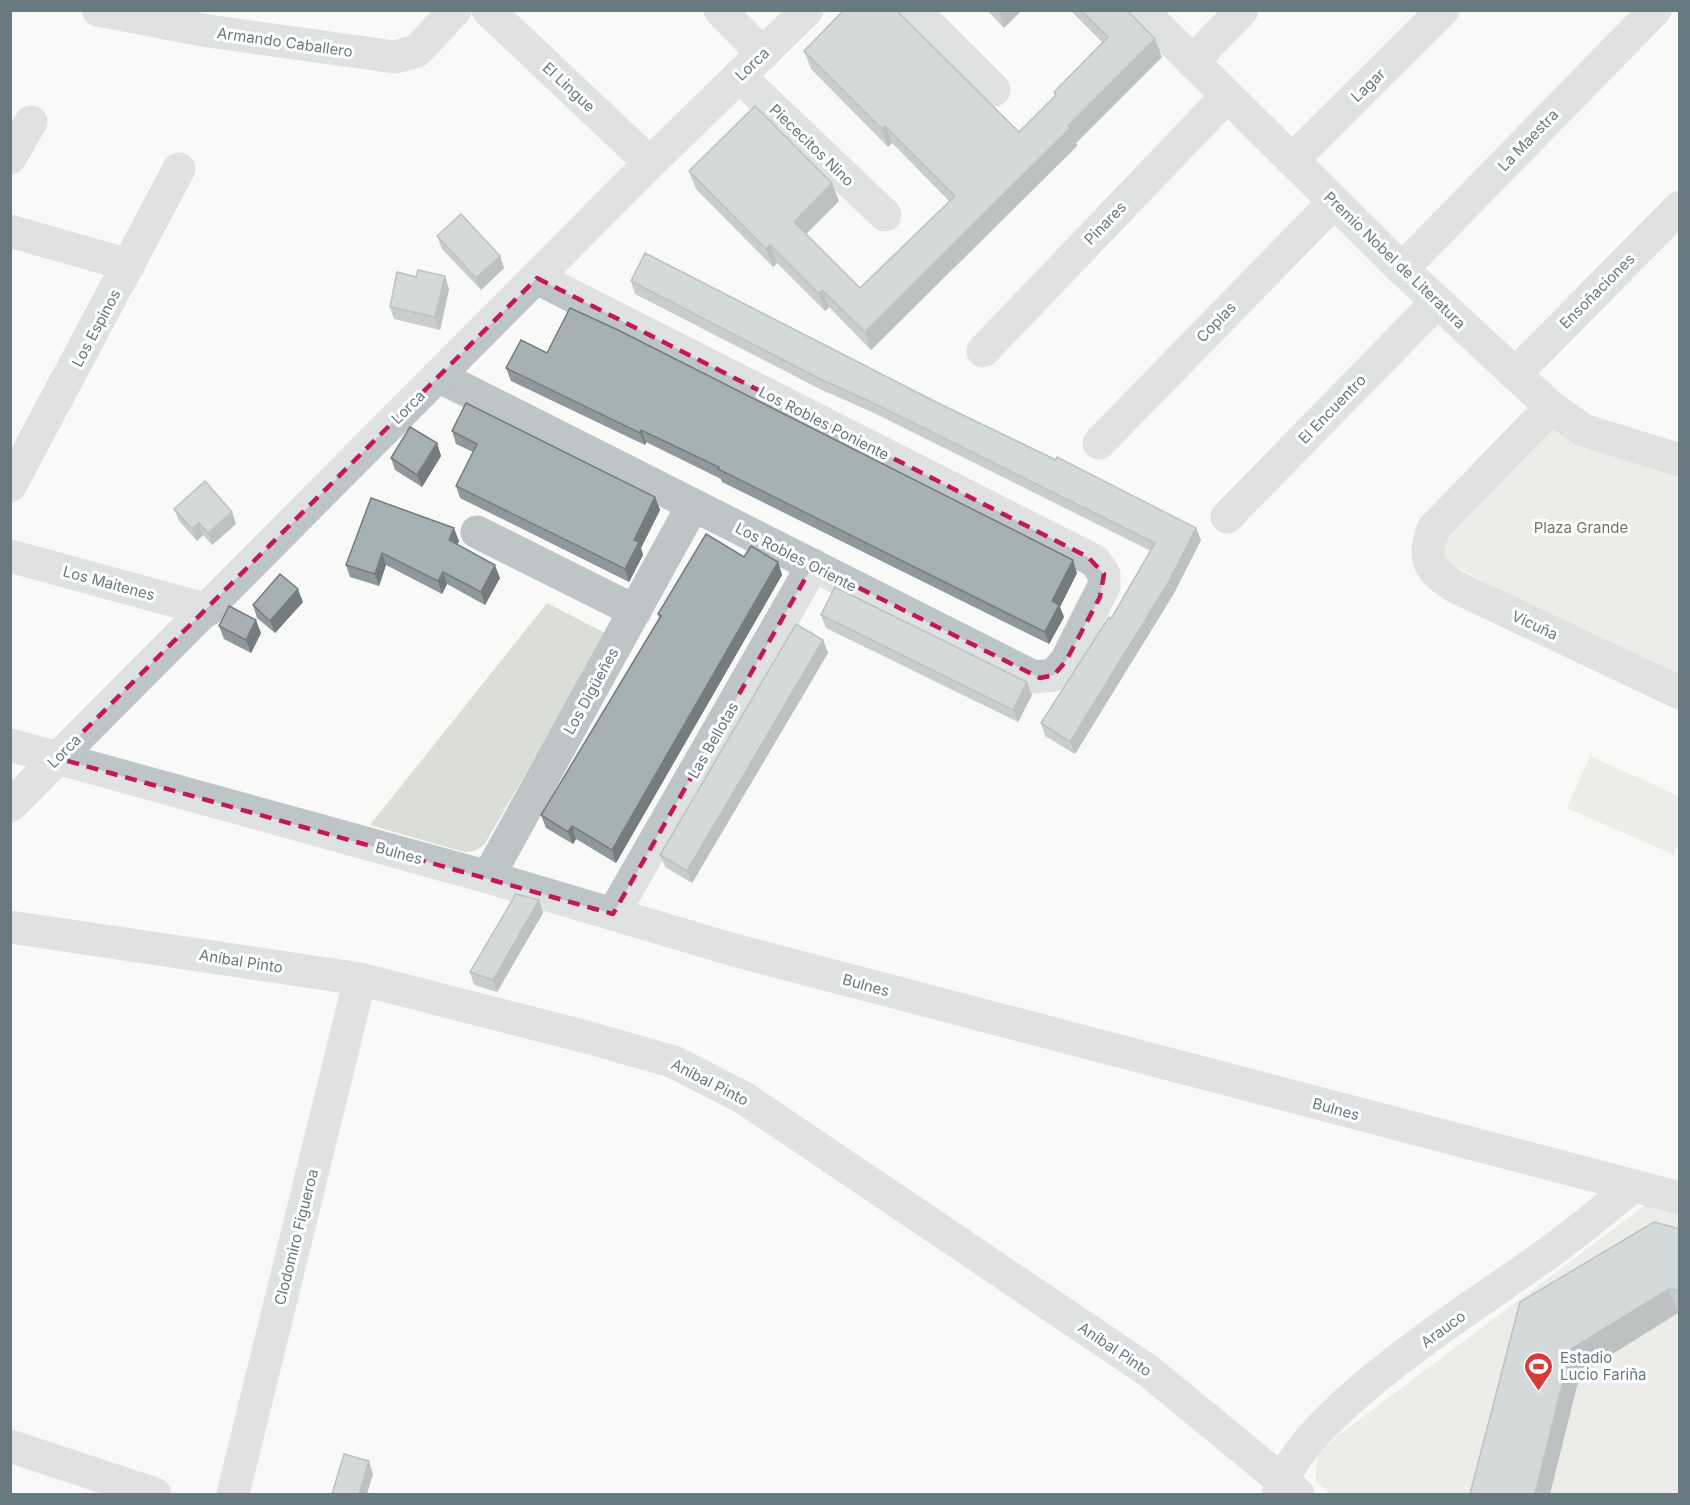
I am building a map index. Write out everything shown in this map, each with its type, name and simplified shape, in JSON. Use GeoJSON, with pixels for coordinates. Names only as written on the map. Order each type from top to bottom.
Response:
{"type":"FeatureCollection","features":[{"type":"Feature","properties":{"kind":"street","name":"Armando Caballero"},"geometry":{"type":"LineString","coordinates":[[98,10],[154,17],[217,21],[395,57],[417,51],[455,10]]}},
{"type":"Feature","properties":{"kind":"street","name":"El Lingue"},"geometry":{"type":"LineString","coordinates":[[488,10],[650,163]]}},
{"type":"Feature","properties":{"kind":"street"},"geometry":{"type":"LineString","coordinates":[[720,10],[763,54]]}},
{"type":"Feature","properties":{"kind":"street","name":"Lorca"},"geometry":{"type":"LineString","coordinates":[[10,806],[208,610],[650,163],[807,10]]}},
{"type":"Feature","properties":{"kind":"street"},"geometry":{"type":"LineString","coordinates":[[914,10],[994,90]]}},
{"type":"Feature","properties":{"kind":"street","name":"Premio Nobel de Literatura"},"geometry":{"type":"LineString","coordinates":[[1141,10],[1402,269],[1551,407],[1583,429],[1680,460]]}},
{"type":"Feature","properties":{"kind":"street"},"geometry":{"type":"LineString","coordinates":[[1192,62],[1242,10]]}},
{"type":"Feature","properties":{"kind":"street","name":"Lagar"},"geometry":{"type":"LineString","coordinates":[[1292,160],[1443,10]]}},
{"type":"Feature","properties":{"kind":"street","name":"La Maestra"},"geometry":{"type":"LineString","coordinates":[[1402,269],[1655,10]]}},
{"type":"Feature","properties":{"kind":"street","name":"Piececitos Nino"},"geometry":{"type":"LineString","coordinates":[[740,76],[885,214]]}},
{"type":"Feature","properties":{"kind":"street","name":"Pinares"},"geometry":{"type":"LineString","coordinates":[[983,351],[1227,96]]}},
{"type":"Feature","properties":{"kind":"street"},"geometry":{"type":"LineString","coordinates":[[10,158],[31,122]]}},
{"type":"Feature","properties":{"kind":"street","name":"Los Espinos"},"geometry":{"type":"LineString","coordinates":[[10,486],[179,169]]}},
{"type":"Feature","properties":{"kind":"street","name":"Coplas"},"geometry":{"type":"LineString","coordinates":[[1099,443],[1334,202]]}},
{"type":"Feature","properties":{"kind":"street","name":"Ensoñaciones"},"geometry":{"type":"LineString","coordinates":[[1515,374],[1680,207]]}},
{"type":"Feature","properties":{"kind":"street"},"geometry":{"type":"LineString","coordinates":[[10,231],[129,265]]}},
{"type":"Feature","properties":{"kind":"street","name":"Los Robles Poniente"},"geometry":{"type":"LineString","coordinates":[[537,278],[1088,557],[1101,567],[1104,574]]}},
{"type":"Feature","properties":{"kind":"street","name":"El Encuentro"},"geometry":{"type":"LineString","coordinates":[[1227,517],[1437,302]]}},
{"type":"Feature","properties":{"kind":"street","name":"Los Robles Oriente"},"geometry":{"type":"LineString","coordinates":[[438,376],[1034,677],[1054,675],[1066,661],[1100,597],[1104,574]]}},
{"type":"Feature","properties":{"kind":"street","name":"Vicuña"},"geometry":{"type":"LineString","coordinates":[[1551,407],[1434,529],[1427,557],[1439,576],[1456,587],[1680,693]]}},
{"type":"Feature","properties":{"kind":"street","name":"Los Digüeñes"},"geometry":{"type":"LineString","coordinates":[[488,877],[693,505]]}},
{"type":"Feature","properties":{"kind":"street"},"geometry":{"type":"LineString","coordinates":[[477,532],[635,611]]}},
{"type":"Feature","properties":{"kind":"street","name":"Los Maitenes"},"geometry":{"type":"LineString","coordinates":[[10,556],[208,610]]}},
{"type":"Feature","properties":{"kind":"street","name":"Las Bellotas"},"geometry":{"type":"LineString","coordinates":[[613,914],[813,566]]}},
{"type":"Feature","properties":{"kind":"street","name":"Bulnes"},"geometry":{"type":"LineString","coordinates":[[10,745],[488,877],[734,951],[1680,1198]]}},
{"type":"Feature","properties":{"kind":"street","name":"Aníbal Pinto"},"geometry":{"type":"LineString","coordinates":[[10,927],[360,979],[674,1062],[744,1098],[1150,1372],[1286,1489]]}},
{"type":"Feature","properties":{"kind":"street","name":"Clodomiro Figueroa"},"geometry":{"type":"LineString","coordinates":[[233,1494],[360,979]]}},
{"type":"Feature","properties":{"kind":"street","name":"Arauco"},"geometry":{"type":"LineString","coordinates":[[1286,1489],[1318,1429],[1393,1364],[1552,1251],[1633,1186]]}},
{"type":"Feature","properties":{"kind":"street"},"geometry":{"type":"LineString","coordinates":[[10,1446],[154,1494]]}},
{"type":"Feature","properties":{"kind":"highlighted area"},"geometry":{"type":"Polygon","coordinates":[[[537,278],[1088,557],[1104,574],[1100,597],[1066,661],[1054,675],[1040,678],[813,565],[613,914],[57,758],[537,278]]]}},
{"type":"Feature","properties":{"kind":"green space","name":"Plaza Grande"},"geometry":{"type":"Polygon","coordinates":[[[1558,420],[1679,465],[1679,679],[1663,674],[1445,561],[1438,535],[1558,420]]]}},
{"type":"Feature","properties":{"kind":"green space"},"geometry":{"type":"Polygon","coordinates":[[[547,603],[607,634],[484,845],[474,851],[464,852],[370,825],[547,603]]]}},
{"type":"Feature","properties":{"kind":"green space"},"geometry":{"type":"Polygon","coordinates":[[[1590,756],[1679,796],[1679,843],[1674,855],[1567,808],[1590,756]]]}},
{"type":"Feature","properties":{"kind":"green space","name":"Estadio Lucio Fariña"},"geometry":{"type":"Polygon","coordinates":[[[1648,1203],[1679,1212],[1679,1494],[1330,1494],[1315,1481],[1318,1456],[1335,1438],[1648,1203]]]}},
{"type":"Feature","properties":{"kind":"building"},"geometry":{"type":"Polygon","coordinates":[[[844,10],[896,10],[1019,132],[1056,95],[1054,92],[1108,37],[1081,10],[1127,10],[1155,39],[1068,126],[1070,128],[865,332],[822,290],[819,294],[770,245],[766,249],[689,171],[755,106],[832,183],[794,222],[860,288],[955,196],[885,126],[882,129],[804,51],[844,10]]]}},
{"type":"Feature","properties":{"kind":"building"},"geometry":{"type":"Polygon","coordinates":[[[461,214],[500,256],[476,278],[437,236],[461,214]]]}},
{"type":"Feature","properties":{"kind":"building"},"geometry":{"type":"Polygon","coordinates":[[[645,253],[938,403],[1056,460],[1057,457],[1196,528],[1168,583],[1070,742],[1041,723],[1109,617],[1111,619],[1155,543],[818,378],[631,281],[645,253]]]}},
{"type":"Feature","properties":{"kind":"building"},"geometry":{"type":"Polygon","coordinates":[[[418,270],[445,276],[435,317],[390,307],[397,272],[416,277],[418,270]]]}},
{"type":"Feature","properties":{"kind":"building"},"geometry":{"type":"Polygon","coordinates":[[[570,308],[618,330],[1073,560],[1052,601],[1059,605],[1045,632],[718,469],[719,467],[641,430],[640,433],[506,368],[521,340],[547,353],[570,308]]]}},
{"type":"Feature","properties":{"kind":"building"},"geometry":{"type":"Polygon","coordinates":[[[466,403],[655,497],[634,540],[639,542],[625,569],[456,486],[477,444],[452,431],[466,403]]]}},
{"type":"Feature","properties":{"kind":"building"},"geometry":{"type":"Polygon","coordinates":[[[410,427],[437,443],[417,475],[391,458],[410,427]]]}},
{"type":"Feature","properties":{"kind":"building"},"geometry":{"type":"Polygon","coordinates":[[[205,481],[232,512],[208,533],[199,523],[192,529],[174,509],[205,481]]]}},
{"type":"Feature","properties":{"kind":"building"},"geometry":{"type":"Polygon","coordinates":[[[371,498],[454,528],[449,540],[495,565],[481,592],[443,572],[438,581],[382,553],[375,574],[346,565],[371,498]]]}},
{"type":"Feature","properties":{"kind":"building"},"geometry":{"type":"Polygon","coordinates":[[[706,534],[744,557],[751,546],[778,562],[612,850],[572,826],[568,832],[541,815],[661,616],[658,614],[706,534]]]}},
{"type":"Feature","properties":{"kind":"building"},"geometry":{"type":"Polygon","coordinates":[[[280,574],[298,589],[270,621],[253,605],[280,574]]]}},
{"type":"Feature","properties":{"kind":"building"},"geometry":{"type":"Polygon","coordinates":[[[835,587],[1027,682],[1013,710],[821,615],[835,587]]]}},
{"type":"Feature","properties":{"kind":"building"},"geometry":{"type":"Polygon","coordinates":[[[229,606],[256,620],[246,640],[219,626],[229,606]]]}},
{"type":"Feature","properties":{"kind":"building"},"geometry":{"type":"Polygon","coordinates":[[[796,624],[823,640],[687,871],[660,855],[796,624]]]}},
{"type":"Feature","properties":{"kind":"building"},"geometry":{"type":"Polygon","coordinates":[[[516,894],[539,900],[493,980],[470,972],[516,894]]]}},
{"type":"Feature","properties":{"kind":"building"},"geometry":{"type":"Polygon","coordinates":[[[1654,1222],[1680,1229],[1680,1291],[1669,1289],[1571,1349],[1535,1494],[1470,1494],[1520,1302],[1654,1222]]]}},
{"type":"Feature","properties":{"kind":"building"},"geometry":{"type":"Polygon","coordinates":[[[344,1454],[369,1461],[359,1494],[332,1494],[344,1454]]]}},
{"type":"Feature","properties":{"kind":"place","name":"Estadio Lucio Fariña"},"geometry":{"type":"Point","coordinates":[1539,1392]}}]}
